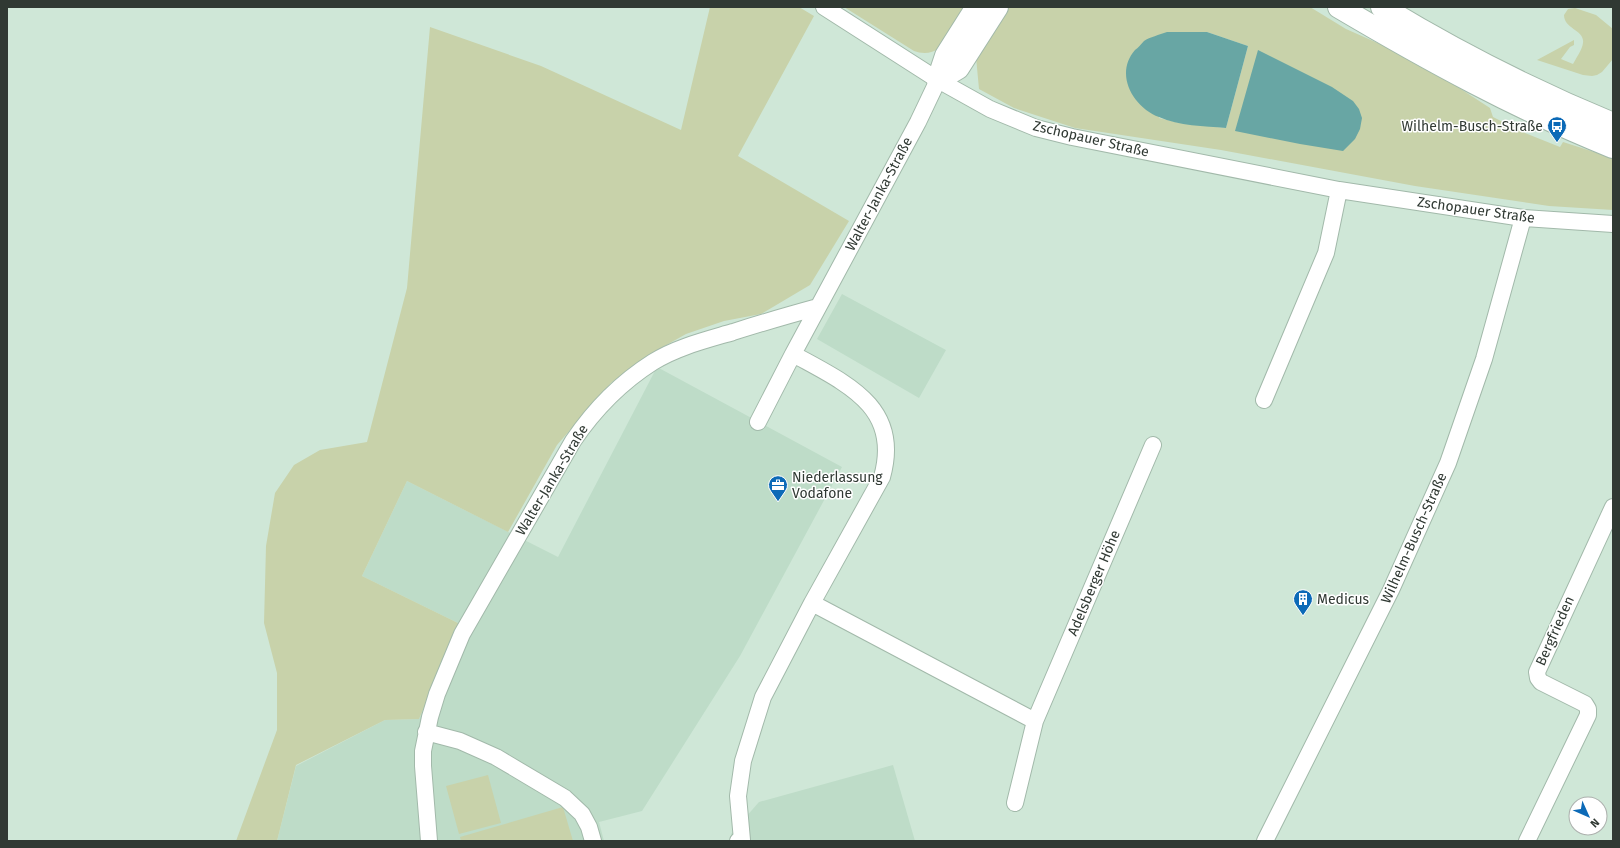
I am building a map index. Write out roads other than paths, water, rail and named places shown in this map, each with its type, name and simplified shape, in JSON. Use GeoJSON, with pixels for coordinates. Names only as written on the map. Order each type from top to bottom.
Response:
{"type":"FeatureCollection","features":[{"type":"Feature","properties":{"kind":"highway"},"geometry":{"type":"LineString","coordinates":[[938,80],[946,56],[977,7]]}},
{"type":"Feature","properties":{"kind":"highway"},"geometry":{"type":"LineString","coordinates":[[938,80],[958,68],[997,7]]}},
{"type":"Feature","properties":{"kind":"highway"},"geometry":{"type":"LineString","coordinates":[[1339,7],[1504,99],[1613,147]]}},
{"type":"Feature","properties":{"kind":"highway"},"geometry":{"type":"LineString","coordinates":[[1382,7],[1471,58],[1521,84],[1613,124]]}},
{"type":"Feature","properties":{"kind":"street","name":"Zschopauer Straße"},"geometry":{"type":"LineString","coordinates":[[824,7],[938,80],[990,109],[1036,128],[1079,139],[1339,190],[1523,218],[1613,224]]}},
{"type":"Feature","properties":{"kind":"street","name":"Walter-Janka-Straße"},"geometry":{"type":"LineString","coordinates":[[758,422],[918,122],[938,80]]}},
{"type":"Feature","properties":{"kind":"street"},"geometry":{"type":"LineString","coordinates":[[1264,400],[1326,253],[1339,190]]}},
{"type":"Feature","properties":{"kind":"street","name":"Wilhelm-Busch-Straße"},"geometry":{"type":"LineString","coordinates":[[1265,841],[1391,590],[1448,463],[1484,359],[1523,218]]}},
{"type":"Feature","properties":{"kind":"street","name":"Walter-Janka-Straße"},"geometry":{"type":"LineString","coordinates":[[429,841],[423,766],[426,732],[437,694],[462,634],[573,441],[598,408],[612,394],[653,362],[673,352],[708,339],[818,307]]}},
{"type":"Feature","properties":{"kind":"street"},"geometry":{"type":"LineString","coordinates":[[738,841],[742,840],[738,796],[743,761],[763,697],[812,603],[882,477],[886,461],[885,438],[880,422],[871,407],[855,390],[793,354]]}},
{"type":"Feature","properties":{"kind":"street","name":"Adelsberger Höhe"},"geometry":{"type":"LineString","coordinates":[[1015,803],[1035,721],[1153,445]]}},
{"type":"Feature","properties":{"kind":"street","name":"Bergfrieden"},"geometry":{"type":"LineString","coordinates":[[1527,841],[1588,715],[1588,709],[1585,704],[1541,682],[1538,678],[1537,672],[1613,507]]}},
{"type":"Feature","properties":{"kind":"street"},"geometry":{"type":"LineString","coordinates":[[812,603],[1035,721]]}},
{"type":"Feature","properties":{"kind":"street"},"geometry":{"type":"LineString","coordinates":[[426,732],[460,741],[496,757],[565,798],[582,814],[589,827],[593,841]]}},
{"type":"Feature","properties":{"kind":"water"},"geometry":{"type":"Polygon","coordinates":[[[1167,32],[1207,32],[1248,46],[1226,128],[1192,125],[1167,120],[1141,106],[1134,98],[1129,89],[1127,79],[1126,69],[1129,59],[1144,41],[1167,32]]]}},
{"type":"Feature","properties":{"kind":"water"},"geometry":{"type":"Polygon","coordinates":[[[1258,50],[1332,87],[1353,101],[1359,109],[1362,118],[1360,129],[1355,139],[1343,151],[1235,131],[1258,50]]]}},
{"type":"Feature","properties":{"kind":"place","name":"Wilhelm-Busch-Straße"},"geometry":{"type":"Point","coordinates":[1557,143]}},
{"type":"Feature","properties":{"kind":"place","name":"Niederlassung Vodafone"},"geometry":{"type":"Point","coordinates":[778,502]}},
{"type":"Feature","properties":{"kind":"place","name":"Medicus"},"geometry":{"type":"Point","coordinates":[1303,616]}}]}
